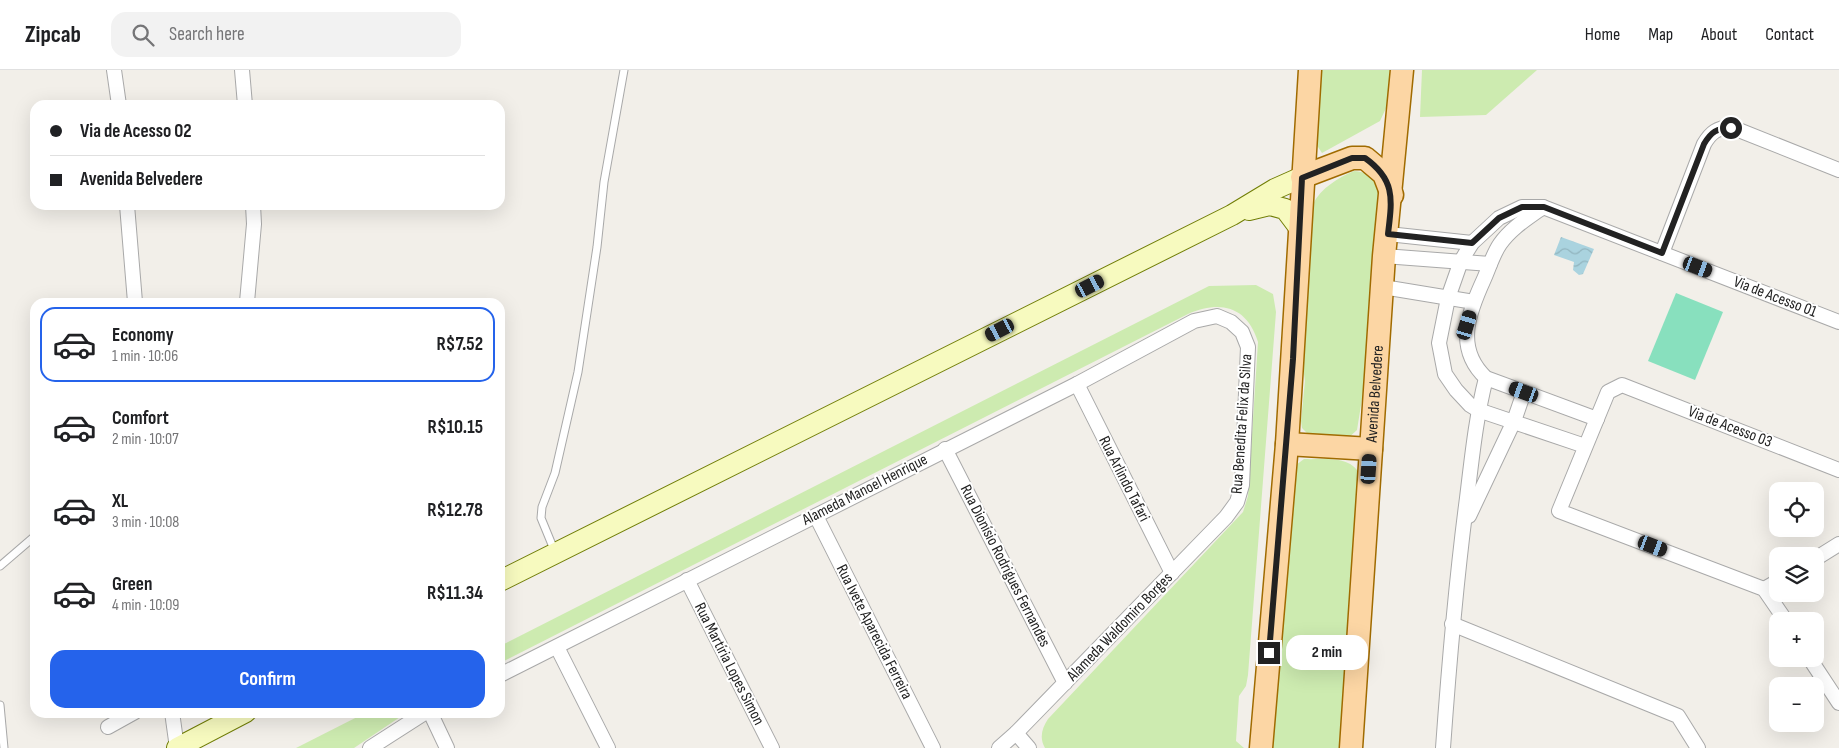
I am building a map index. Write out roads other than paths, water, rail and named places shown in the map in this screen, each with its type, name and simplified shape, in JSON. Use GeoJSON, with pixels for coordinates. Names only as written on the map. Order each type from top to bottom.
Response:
{"type":"FeatureCollection","features":[{"type":"Feature","properties":{"kind":"main road"},"geometry":{"type":"LineString","coordinates":[[1262,748],[1287,444],[1310,70]]}},
{"type":"Feature","properties":{"kind":"main road","name":"Avenida Belvedere"},"geometry":{"type":"LineString","coordinates":[[1351,748],[1370,449],[1402,70]]}},
{"type":"Feature","properties":{"kind":"main road"},"geometry":{"type":"LineString","coordinates":[[1302,178],[1352,158],[1365,158],[1384,174],[1392,196]]}},
{"type":"Feature","properties":{"kind":"main road"},"geometry":{"type":"LineString","coordinates":[[1287,444],[1370,449]]}},
{"type":"Feature","properties":{"kind":"street"},"geometry":{"type":"LineString","coordinates":[[114,70],[118,100]]}},
{"type":"Feature","properties":{"kind":"street"},"geometry":{"type":"LineString","coordinates":[[242,70],[245,100]]}},
{"type":"Feature","properties":{"kind":"street"},"geometry":{"type":"LineString","coordinates":[[1662,253],[1704,144],[1710,134],[1720,128],[1731,128],[1839,170]]}},
{"type":"Feature","properties":{"kind":"street"},"geometry":{"type":"LineString","coordinates":[[505,578],[1232,215],[1275,190],[1302,178]]}},
{"type":"Feature","properties":{"kind":"street"},"geometry":{"type":"LineString","coordinates":[[1232,215],[1270,205],[1285,209],[1300,229]]}},
{"type":"Feature","properties":{"kind":"street"},"geometry":{"type":"LineString","coordinates":[[1544,207],[1522,207],[1499,218],[1472,243],[1461,261],[1448,298],[1439,343],[1445,374],[1456,390],[1478,410],[1585,446]]}},
{"type":"Feature","properties":{"kind":"street"},"geometry":{"type":"LineString","coordinates":[[1544,207],[1514,228],[1499,245],[1474,302],[1467,325],[1468,349],[1480,372],[1486,378],[1597,419],[1559,511],[1764,589],[1780,612]]}},
{"type":"Feature","properties":{"kind":"street","name":"Via de Acesso 01"},"geometry":{"type":"LineString","coordinates":[[1544,207],[1839,322]]}},
{"type":"Feature","properties":{"kind":"street"},"geometry":{"type":"LineString","coordinates":[[127,210],[135,298]]}},
{"type":"Feature","properties":{"kind":"street"},"geometry":{"type":"LineString","coordinates":[[247,298],[254,224],[253,210]]}},
{"type":"Feature","properties":{"kind":"street"},"geometry":{"type":"LineString","coordinates":[[1386,245],[1472,243]]}},
{"type":"Feature","properties":{"kind":"street"},"geometry":{"type":"LineString","coordinates":[[1386,245],[1461,261],[1490,264]]}},
{"type":"Feature","properties":{"kind":"street"},"geometry":{"type":"LineString","coordinates":[[1383,287],[1474,302]]}},
{"type":"Feature","properties":{"kind":"street","name":"Alameda Manoel Henrique"},"geometry":{"type":"LineString","coordinates":[[505,673],[1077,384],[1194,321],[1216,316],[1231,322]]}},
{"type":"Feature","properties":{"kind":"street","name":"Rua Benedita Felix da Silva"},"geometry":{"type":"LineString","coordinates":[[1231,322],[1242,332],[1248,347],[1242,485],[1237,502]]}},
{"type":"Feature","properties":{"kind":"street"},"geometry":{"type":"LineString","coordinates":[[1442,748],[1452,624],[1463,528],[1478,410],[1486,378]]}},
{"type":"Feature","properties":{"kind":"street","name":"Rua Arlindo Tafari"},"geometry":{"type":"LineString","coordinates":[[1077,384],[1172,573]]}},
{"type":"Feature","properties":{"kind":"street","name":"Via de Acesso 03"},"geometry":{"type":"LineString","coordinates":[[1597,419],[1608,392],[1622,385],[1839,470]]}},
{"type":"Feature","properties":{"kind":"street"},"geometry":{"type":"LineString","coordinates":[[1463,528],[1514,421],[1524,392]]}},
{"type":"Feature","properties":{"kind":"street","name":"Rua Dionísio Rodrigues Fernandes"},"geometry":{"type":"LineString","coordinates":[[945,449],[1065,683]]}},
{"type":"Feature","properties":{"kind":"street","name":"Alameda Waldomiro Borges"},"geometry":{"type":"LineString","coordinates":[[998,748],[1016,733],[1172,573],[1226,517],[1237,502]]}},
{"type":"Feature","properties":{"kind":"street","name":"Rua Ivete Aparecida Ferreira"},"geometry":{"type":"LineString","coordinates":[[816,516],[933,748]]}},
{"type":"Feature","properties":{"kind":"street"},"geometry":{"type":"LineString","coordinates":[[1824,553],[1839,544]]}},
{"type":"Feature","properties":{"kind":"street","name":"Rua Martíria Lopes Simon"},"geometry":{"type":"LineString","coordinates":[[687,580],[772,748]]}},
{"type":"Feature","properties":{"kind":"street"},"geometry":{"type":"LineString","coordinates":[[1764,589],[1769,586]]}},
{"type":"Feature","properties":{"kind":"street"},"geometry":{"type":"LineString","coordinates":[[1452,624],[1678,716],[1698,748]]}},
{"type":"Feature","properties":{"kind":"street"},"geometry":{"type":"LineString","coordinates":[[557,647],[608,748]]}},
{"type":"Feature","properties":{"kind":"street"},"geometry":{"type":"LineString","coordinates":[[1815,667],[1839,703]]}},
{"type":"Feature","properties":{"kind":"street"},"geometry":{"type":"LineString","coordinates":[[108,726],[123,718]]}},
{"type":"Feature","properties":{"kind":"street"},"geometry":{"type":"LineString","coordinates":[[173,718],[177,748],[234,718]]}},
{"type":"Feature","properties":{"kind":"street"},"geometry":{"type":"LineString","coordinates":[[370,748],[417,718]]}},
{"type":"Feature","properties":{"kind":"street"},"geometry":{"type":"LineString","coordinates":[[433,718],[447,748]]}},
{"type":"Feature","properties":{"kind":"street"},"geometry":{"type":"LineString","coordinates":[[1016,733],[1030,748]]}},
{"type":"Feature","properties":{"kind":"lane"},"geometry":{"type":"LineString","coordinates":[[555,553],[541,518],[542,507],[555,473],[578,372],[598,247],[604,182],[624,70]]}},
{"type":"Feature","properties":{"kind":"lane"},"geometry":{"type":"LineString","coordinates":[[0,566],[30,540]]}},
{"type":"Feature","properties":{"kind":"lane"},"geometry":{"type":"LineString","coordinates":[[0,704],[4,748]]}},
{"type":"Feature","properties":{"kind":"water"},"geometry":{"type":"Polygon","coordinates":[[[1561,237],[1594,249],[1583,274],[1579,275],[1573,270],[1574,262],[1554,255],[1561,237]]]}}]}
